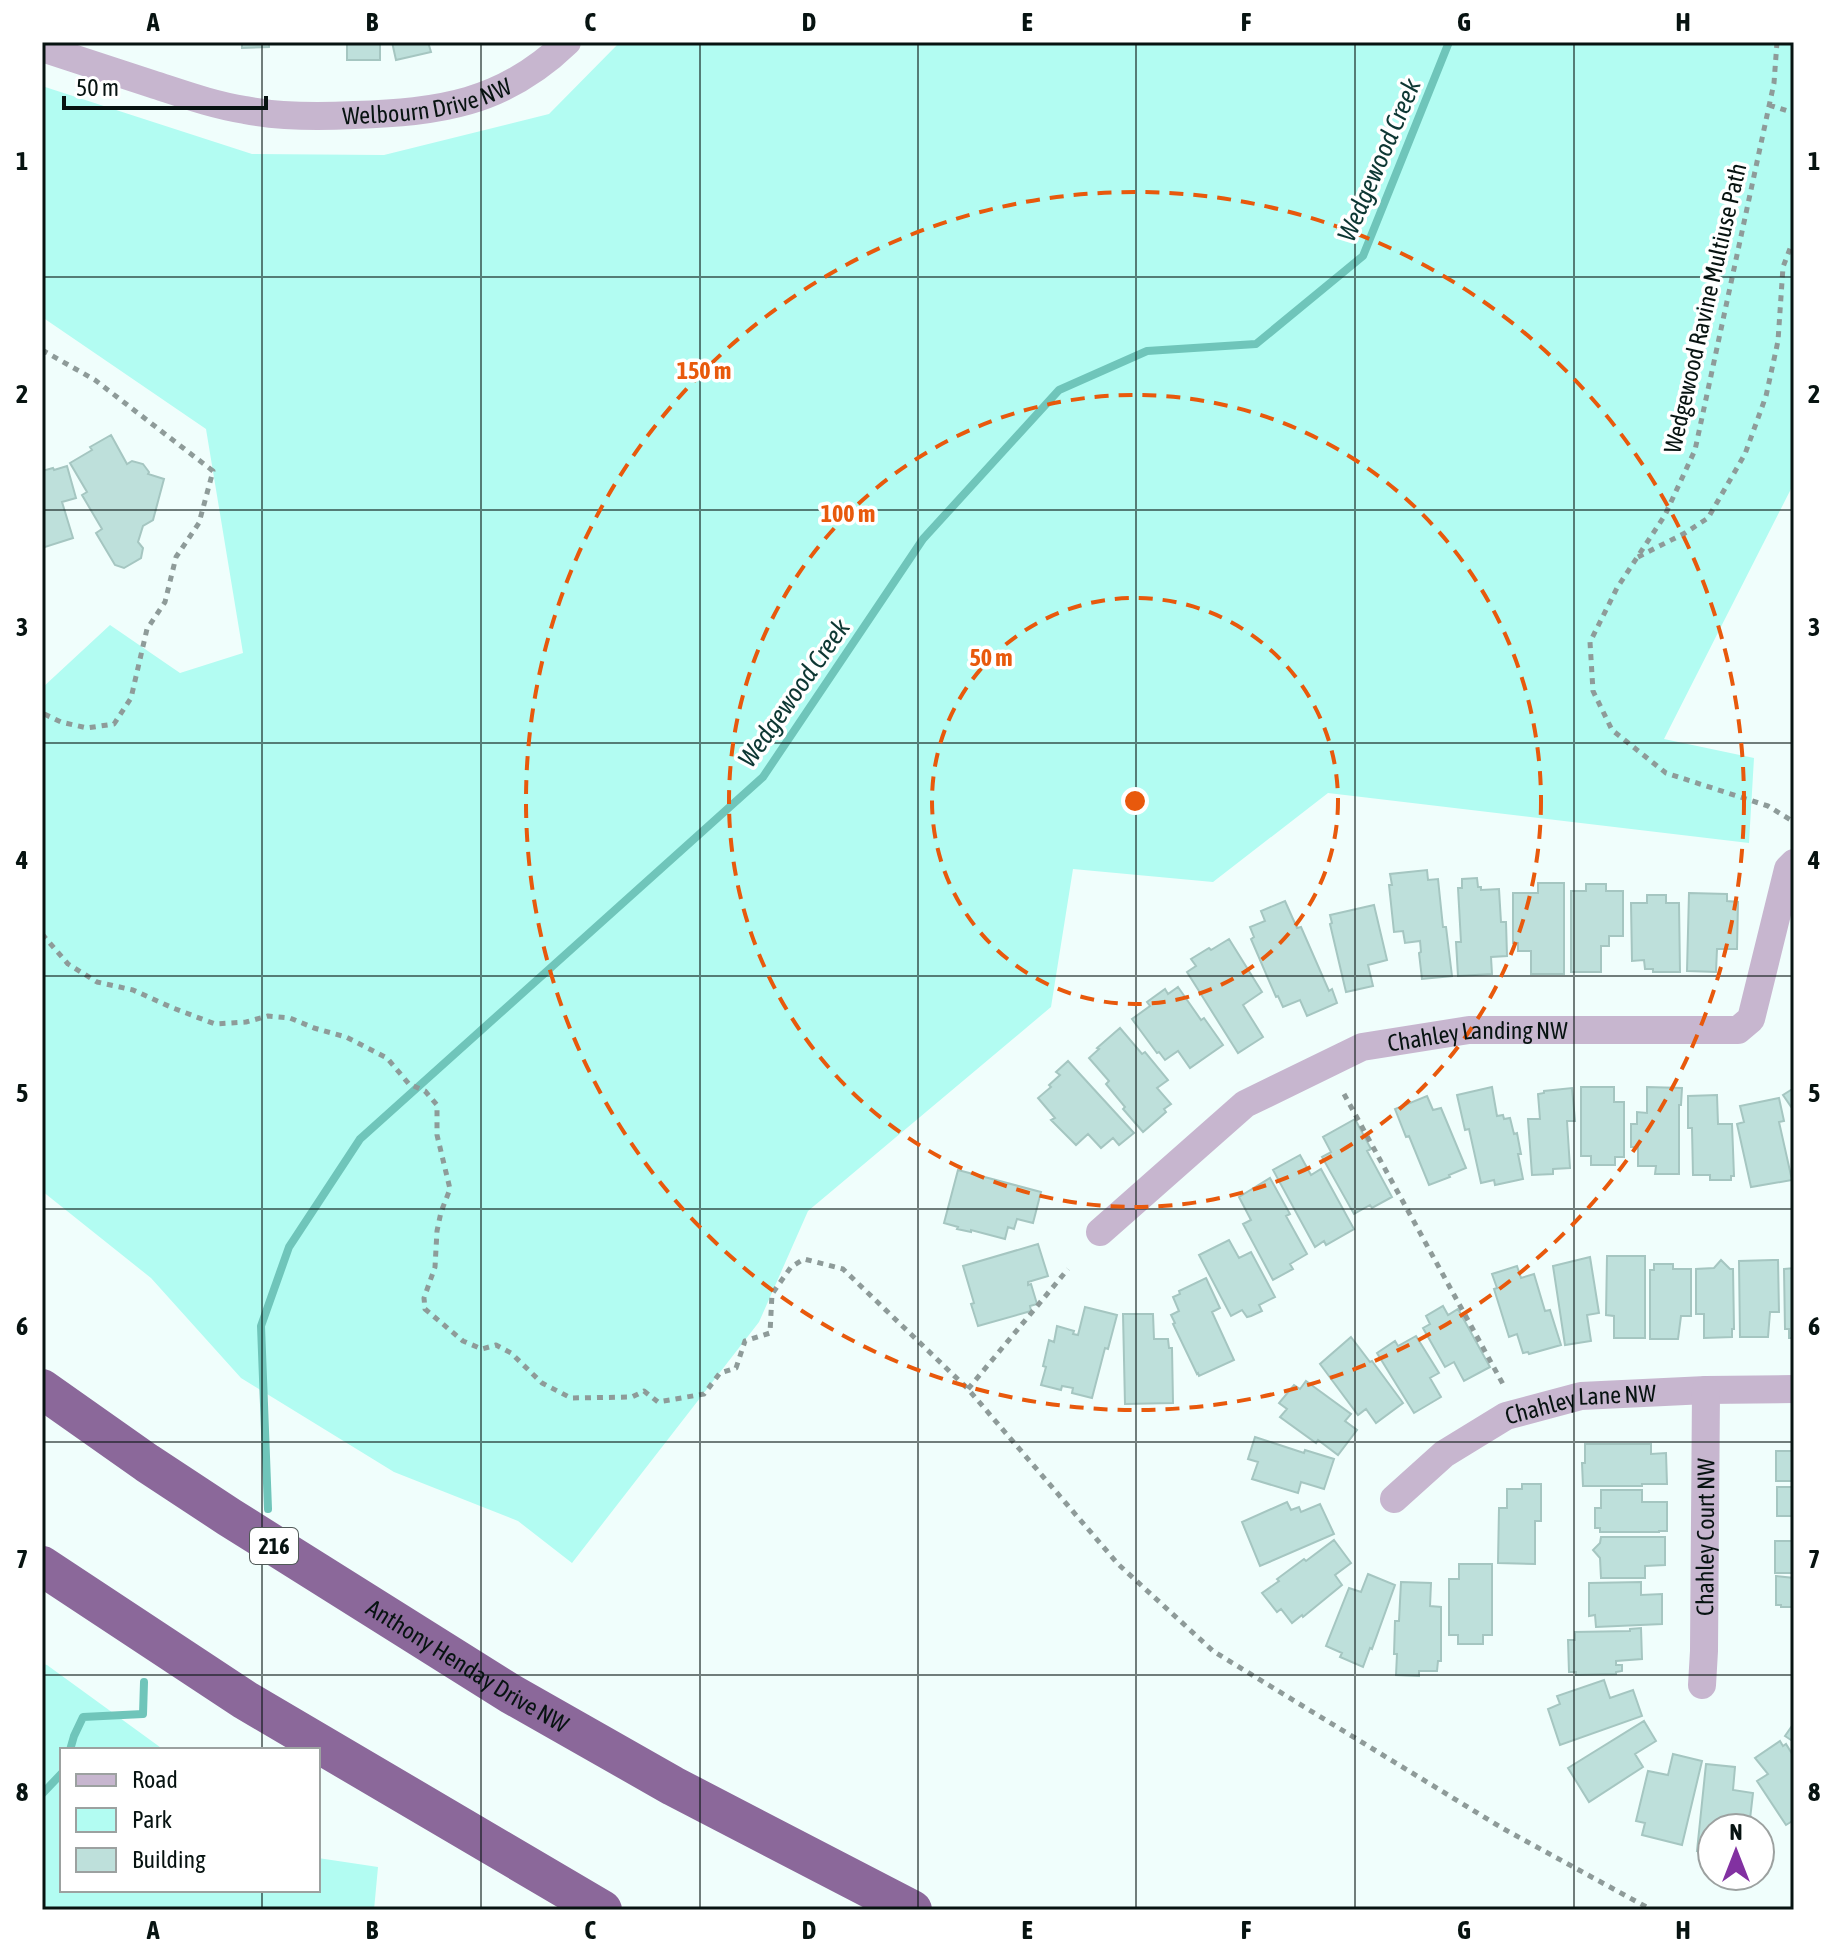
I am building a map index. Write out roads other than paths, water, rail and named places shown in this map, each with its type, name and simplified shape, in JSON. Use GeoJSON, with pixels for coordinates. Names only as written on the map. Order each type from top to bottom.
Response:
{"type":"FeatureCollection","features":[{"type":"Feature","properties":{"kind":"highway","name":"Anthony Henday Drive NW"},"geometry":{"type":"LineString","coordinates":[[42,1389],[281,1551],[511,1694],[673,1786],[912,1910]]}},
{"type":"Feature","properties":{"kind":"highway"},"geometry":{"type":"LineString","coordinates":[[42,1566],[245,1700],[602,1910]]}},
{"type":"Feature","properties":{"kind":"street","name":"Welbourn Drive NW"},"geometry":{"type":"LineString","coordinates":[[42,48],[215,103],[280,115],[330,116],[411,112],[468,102],[518,79],[567,42]]}},
{"type":"Feature","properties":{"kind":"street","name":"Chahley Landing NW"},"geometry":{"type":"LineString","coordinates":[[1100,1232],[1245,1104],[1362,1047],[1469,1030],[1738,1030],[1751,1019],[1788,869],[1794,863]]}},
{"type":"Feature","properties":{"kind":"street","name":"Chahley Lane NW"},"geometry":{"type":"LineString","coordinates":[[1394,1499],[1444,1454],[1506,1416],[1581,1396],[1794,1389]]}},
{"type":"Feature","properties":{"kind":"street","name":"Chahley Court NW"},"geometry":{"type":"LineString","coordinates":[[1702,1685],[1706,1390]]}},
{"type":"Feature","properties":{"kind":"waterway","name":"Wedgewood Creek"},"geometry":{"type":"LineString","coordinates":[[268,1509],[261,1326],[289,1247],[360,1139],[763,777],[923,539],[1059,390],[1147,351],[1256,344],[1363,256],[1449,42]]}},
{"type":"Feature","properties":{"kind":"waterway","name":"Wedgewood Creek"},"geometry":{"type":"LineString","coordinates":[[71,1748],[83,1717],[143,1714],[144,1682]]}},
{"type":"Feature","properties":{"kind":"waterway","name":"Wedgewood Creek"},"geometry":{"type":"LineString","coordinates":[[42,1794],[60,1775]]}}]}
